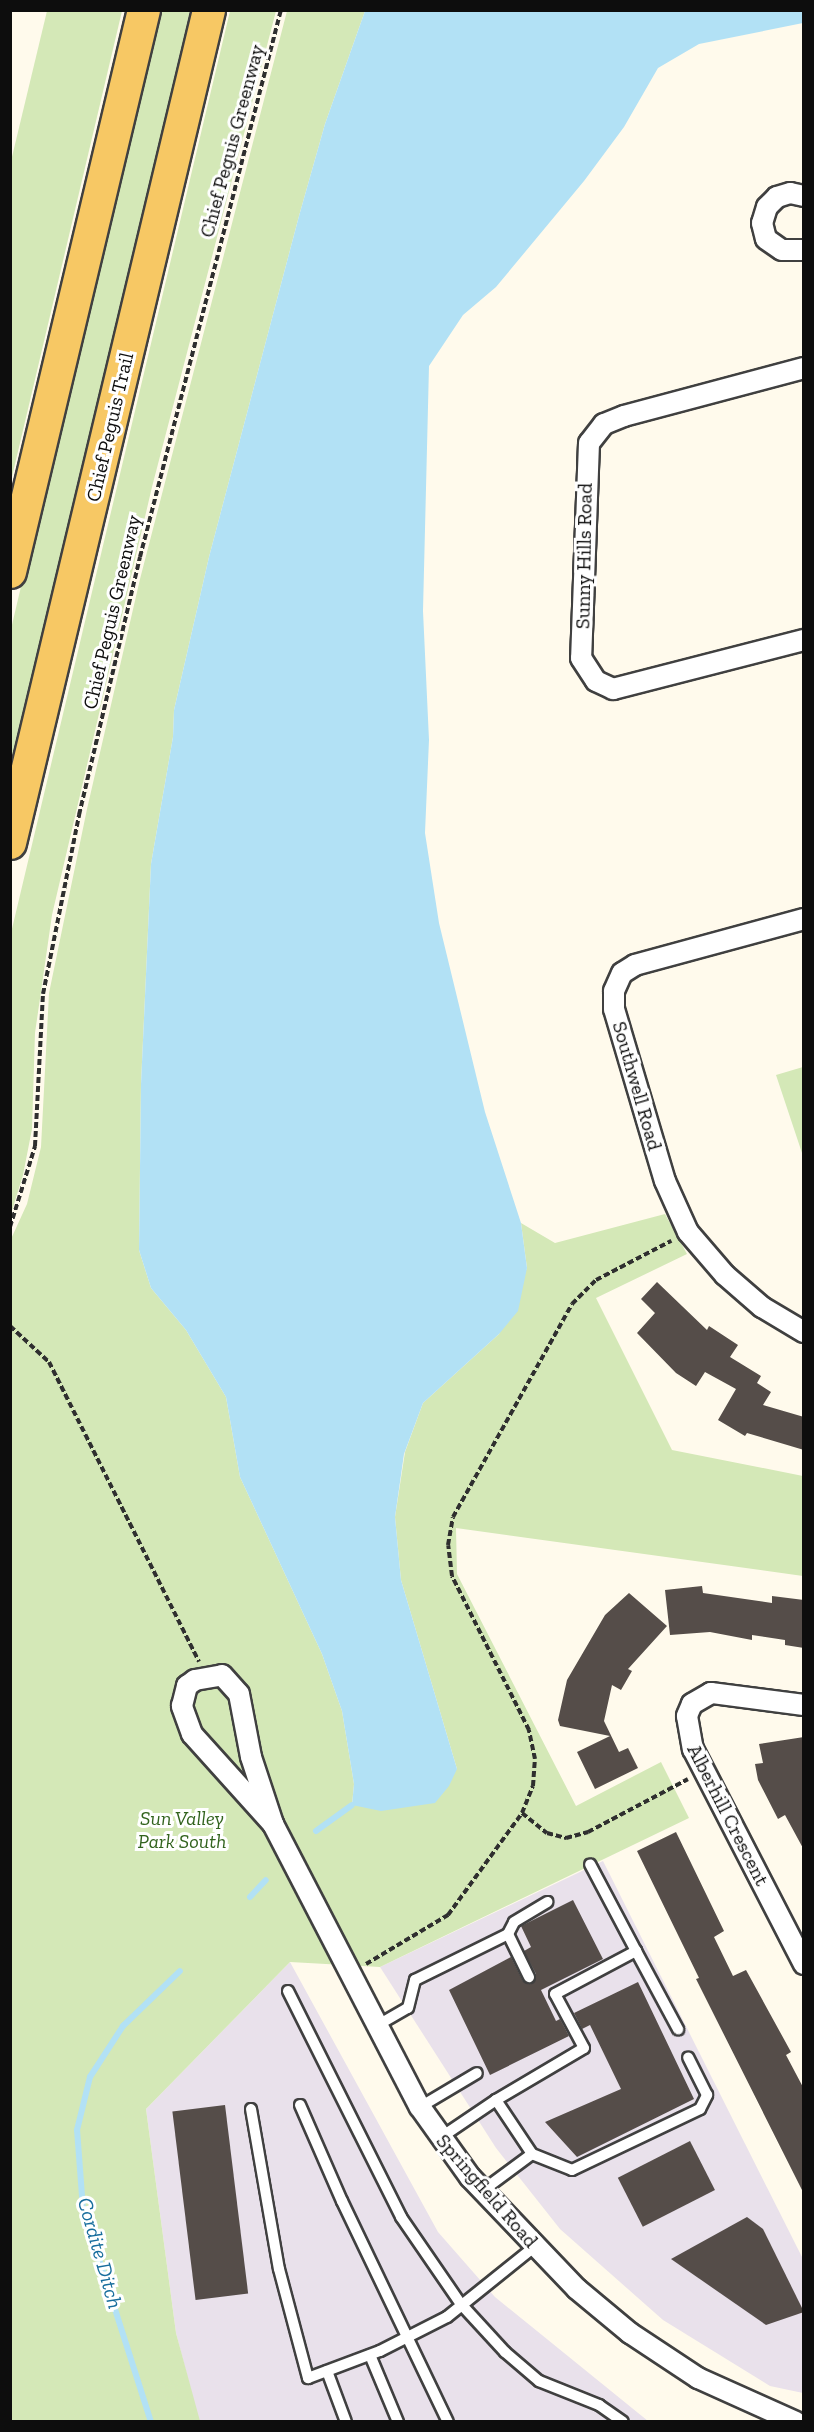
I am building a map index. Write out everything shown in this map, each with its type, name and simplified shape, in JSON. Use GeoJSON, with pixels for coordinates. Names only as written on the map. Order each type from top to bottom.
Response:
{"type":"FeatureCollection","features":[{"type":"Feature","properties":{"kind":"main road"},"geometry":{"type":"LineString","coordinates":[[10,572],[144,10]]}},
{"type":"Feature","properties":{"kind":"main road","name":"Chief Peguis Trail"},"geometry":{"type":"LineString","coordinates":[[10,843],[209,10]]}},
{"type":"Feature","properties":{"kind":"street"},"geometry":{"type":"LineString","coordinates":[[802,256],[782,250],[766,239],[762,223],[767,207],[777,197],[790,193],[804,196]]}},
{"type":"Feature","properties":{"kind":"street","name":"Sunny Hills Road"},"geometry":{"type":"LineString","coordinates":[[804,368],[624,416],[604,424],[589,443],[581,658],[596,681],[613,689],[804,640]]}},
{"type":"Feature","properties":{"kind":"street","name":"Southwell Road"},"geometry":{"type":"LineString","coordinates":[[804,919],[635,965],[622,973],[614,990],[615,1009],[665,1181],[688,1232],[725,1275],[762,1307],[804,1332]]}},
{"type":"Feature","properties":{"kind":"street","name":"Springfield Road"},"geometry":{"type":"LineString","coordinates":[[273,1824],[206,1750],[184,1716],[183,1695],[187,1686],[206,1675],[222,1675],[239,1694],[251,1757],[273,1824],[420,2107],[440,2138],[483,2191],[534,2247],[577,2289],[656,2353],[720,2390],[796,2421]]}},
{"type":"Feature","properties":{"kind":"street","name":"Alberhill Crescent"},"geometry":{"type":"LineString","coordinates":[[804,1705],[725,1694],[700,1696],[687,1716],[687,1732],[705,1771],[804,1964]]}},
{"type":"Feature","properties":{"kind":"lane"},"geometry":{"type":"LineString","coordinates":[[590,1864],[678,2029]]}},
{"type":"Feature","properties":{"kind":"lane"},"geometry":{"type":"LineString","coordinates":[[378,2025],[408,2008],[415,1980],[508,1934],[514,1922],[547,1902]]}},
{"type":"Feature","properties":{"kind":"lane"},"geometry":{"type":"LineString","coordinates":[[508,1934],[529,1977]]}},
{"type":"Feature","properties":{"kind":"lane"},"geometry":{"type":"LineString","coordinates":[[440,2138],[496,2100],[584,2049],[555,1994],[636,1951]]}},
{"type":"Feature","properties":{"kind":"lane"},"geometry":{"type":"LineString","coordinates":[[288,1991],[406,2225],[464,2307],[505,2352],[539,2381],[599,2405],[623,2421]]}},
{"type":"Feature","properties":{"kind":"lane"},"geometry":{"type":"LineString","coordinates":[[496,2100],[532,2154],[572,2170],[700,2109],[707,2094],[688,2057]]}},
{"type":"Feature","properties":{"kind":"lane"},"geometry":{"type":"LineString","coordinates":[[420,2107],[477,2073]]}},
{"type":"Feature","properties":{"kind":"lane"},"geometry":{"type":"LineString","coordinates":[[300,2105],[407,2339],[448,2421]]}},
{"type":"Feature","properties":{"kind":"lane"},"geometry":{"type":"LineString","coordinates":[[250,2109],[279,2269],[308,2378],[407,2339],[464,2307],[534,2247]]}},
{"type":"Feature","properties":{"kind":"lane"},"geometry":{"type":"LineString","coordinates":[[483,2191],[532,2154]]}},
{"type":"Feature","properties":{"kind":"lane"},"geometry":{"type":"LineString","coordinates":[[370,2355],[398,2421]]}},
{"type":"Feature","properties":{"kind":"lane"},"geometry":{"type":"LineString","coordinates":[[327,2371],[346,2421]]}},
{"type":"Feature","properties":{"kind":"path","name":"Chief Peguis Greenway"},"geometry":{"type":"LineString","coordinates":[[10,1227],[35,1146],[43,994],[62,892],[140,556],[281,10]]}},
{"type":"Feature","properties":{"kind":"path"},"geometry":{"type":"LineString","coordinates":[[350,1973],[448,1915],[522,1813],[532,1786],[535,1759],[529,1730],[452,1576],[448,1545],[453,1517],[584,1289],[688,1232]]}},
{"type":"Feature","properties":{"kind":"path"},"geometry":{"type":"LineString","coordinates":[[10,1326],[49,1362],[206,1675]]}},
{"type":"Feature","properties":{"kind":"path"},"geometry":{"type":"LineString","coordinates":[[522,1813],[547,1833],[566,1838],[588,1832],[705,1771]]}},
{"type":"Feature","properties":{"kind":"shaded area"},"geometry":{"type":"Polygon","coordinates":[[[603,1861],[803,2259],[803,2393],[770,2386],[663,2320],[560,2229],[496,2148],[380,1967],[603,1861]]]}},
{"type":"Feature","properties":{"kind":"shaded area"},"geometry":{"type":"Polygon","coordinates":[[[290,1962],[438,2232],[495,2297],[648,2421],[199,2421],[176,2333],[146,2109],[290,1962]]]}},
{"type":"Feature","properties":{"kind":"green space"},"geometry":{"type":"Polygon","coordinates":[[[47,11],[122,11],[11,481],[11,161],[47,11]]]}},
{"type":"Feature","properties":{"kind":"green space"},"geometry":{"type":"Polygon","coordinates":[[[157,11],[197,11],[11,794],[11,629],[157,11]]]}},
{"type":"Feature","properties":{"kind":"green space"},"geometry":{"type":"Polygon","coordinates":[[[230,11],[276,11],[152,487],[52,915],[35,1033],[32,1129],[23,1175],[11,1214],[11,933],[230,11]]]}},
{"type":"Feature","properties":{"kind":"green space","name":"Sun Valley Park South"},"geometry":{"type":"Polygon","coordinates":[[[287,11],[365,11],[325,124],[299,216],[209,557],[174,710],[173,737],[151,864],[141,1084],[139,1250],[151,1288],[186,1330],[226,1397],[240,1477],[322,1654],[342,1711],[354,1784],[352,1805],[457,1769],[401,1580],[395,1517],[405,1452],[423,1403],[499,1334],[527,1268],[521,1223],[555,1243],[665,1214],[687,1254],[596,1298],[672,1450],[803,1476],[803,1576],[456,1528],[457,1574],[576,1806],[661,1762],[689,1818],[380,1967],[290,1962],[146,2109],[176,2333],[200,2421],[11,2422],[11,1239],[27,1204],[41,1147],[49,993],[87,809],[140,579],[287,11]]]}},
{"type":"Feature","properties":{"kind":"green space"},"geometry":{"type":"Polygon","coordinates":[[[804,1067],[803,1156],[776,1075],[804,1067]]]}},
{"type":"Feature","properties":{"kind":"water"},"geometry":{"type":"Polygon","coordinates":[[[365,11],[804,11],[803,23],[699,44],[658,68],[624,127],[584,181],[496,287],[463,315],[429,366],[423,611],[429,740],[425,833],[439,923],[485,1112],[521,1223],[527,1268],[518,1311],[499,1334],[423,1403],[404,1454],[395,1517],[401,1580],[457,1769],[449,1786],[435,1803],[381,1811],[352,1805],[354,1784],[342,1711],[322,1654],[240,1477],[226,1397],[186,1330],[151,1288],[139,1250],[141,1084],[151,864],[173,737],[174,710],[209,557],[299,216],[325,124],[365,11]]]}},
{"type":"Feature","properties":{"kind":"building"},"geometry":{"type":"Polygon","coordinates":[[[657,1282],[707,1330],[709,1326],[738,1345],[730,1357],[761,1376],[757,1383],[771,1392],[763,1405],[804,1417],[804,1450],[747,1433],[745,1436],[718,1420],[736,1389],[705,1372],[696,1386],[676,1373],[637,1333],[655,1313],[641,1299],[657,1282]]]}},
{"type":"Feature","properties":{"kind":"building"},"geometry":{"type":"Polygon","coordinates":[[[702,1586],[703,1593],[772,1603],[772,1596],[804,1600],[804,1648],[785,1645],[785,1640],[752,1635],[752,1640],[710,1632],[670,1635],[665,1590],[702,1586]]]}},
{"type":"Feature","properties":{"kind":"building"},"geometry":{"type":"Polygon","coordinates":[[[629,1593],[667,1626],[628,1669],[632,1671],[621,1690],[612,1685],[604,1721],[619,1752],[628,1748],[638,1768],[595,1789],[577,1752],[610,1736],[560,1726],[558,1720],[567,1680],[605,1615],[629,1593]]]}},
{"type":"Feature","properties":{"kind":"building"},"geometry":{"type":"Polygon","coordinates":[[[804,1737],[804,1850],[785,1815],[778,1819],[758,1780],[755,1764],[763,1763],[759,1744],[804,1737]]]}},
{"type":"Feature","properties":{"kind":"building"},"geometry":{"type":"Polygon","coordinates":[[[676,1832],[724,1931],[714,1937],[733,1976],[746,1970],[791,2052],[786,2055],[804,2089],[804,2194],[696,1979],[699,1978],[637,1851],[676,1832]]]}},
{"type":"Feature","properties":{"kind":"building"},"geometry":{"type":"Polygon","coordinates":[[[573,1900],[603,1959],[541,1990],[556,2021],[560,2019],[569,2036],[490,2075],[449,1990],[511,1957],[523,1981],[533,1983],[536,1974],[524,1951],[531,1947],[521,1926],[573,1900]]]}},
{"type":"Feature","properties":{"kind":"building"},"geometry":{"type":"Polygon","coordinates":[[[638,1982],[694,2099],[577,2157],[545,2122],[621,2089],[590,2025],[582,2029],[574,2013],[638,1982]]]}},
{"type":"Feature","properties":{"kind":"building"},"geometry":{"type":"Polygon","coordinates":[[[225,2105],[248,2294],[196,2300],[172,2111],[225,2105]]]}},
{"type":"Feature","properties":{"kind":"building"},"geometry":{"type":"Polygon","coordinates":[[[690,2141],[715,2190],[643,2227],[618,2178],[690,2141]]]}},
{"type":"Feature","properties":{"kind":"building"},"geometry":{"type":"Polygon","coordinates":[[[747,2217],[763,2229],[804,2312],[766,2325],[671,2259],[747,2217]]]}},
{"type":"Feature","properties":{"kind":"waterway","name":"Cordite Ditch"},"geometry":{"type":"LineString","coordinates":[[316,1831],[352,1805]]}},
{"type":"Feature","properties":{"kind":"waterway","name":"Cordite Ditch"},"geometry":{"type":"LineString","coordinates":[[250,1897],[266,1880]]}},
{"type":"Feature","properties":{"kind":"waterway","name":"Cordite Ditch"},"geometry":{"type":"LineString","coordinates":[[151,2422],[83,2209],[77,2130],[90,2077],[123,2026],[180,1971]]}}]}
